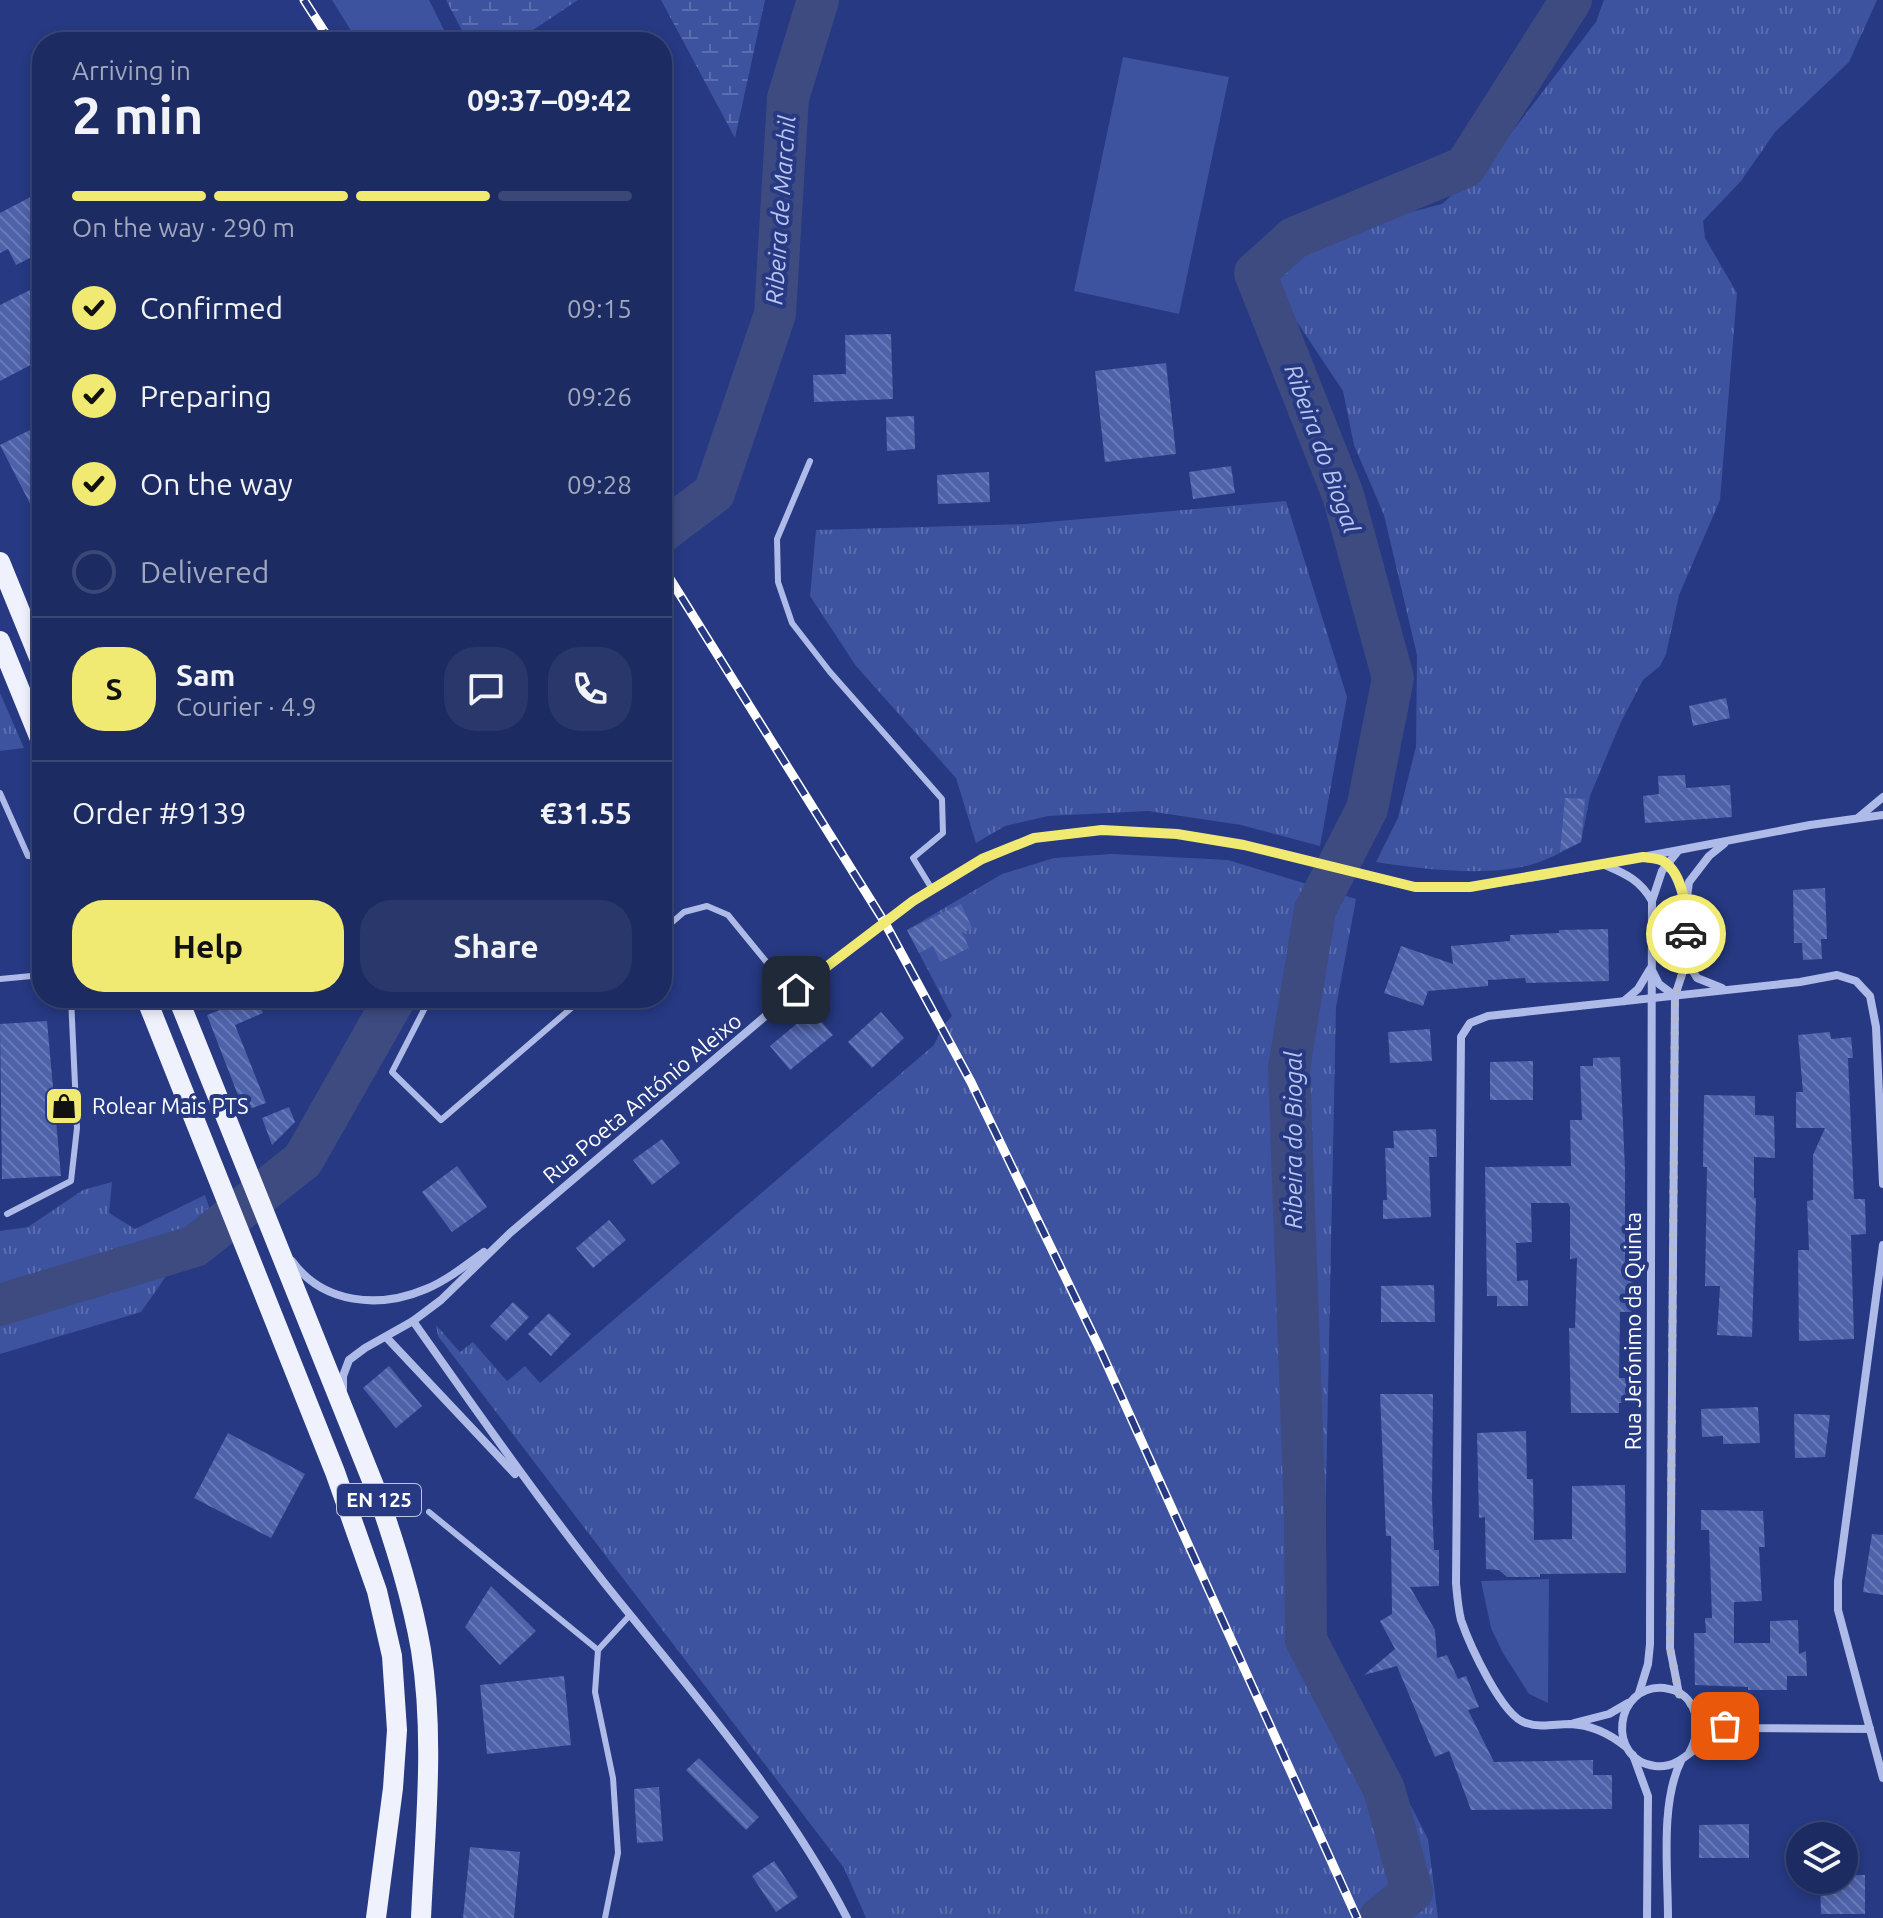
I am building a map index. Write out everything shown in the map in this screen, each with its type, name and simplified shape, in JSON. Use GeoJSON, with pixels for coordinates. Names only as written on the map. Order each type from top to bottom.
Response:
{"type":"FeatureCollection","features":[{"type":"Feature","properties":{"kind":"main road"},"geometry":{"type":"LineString","coordinates":[[0,562],[32,640]]}},
{"type":"Feature","properties":{"kind":"main road"},"geometry":{"type":"LineString","coordinates":[[0,641],[32,719]]}},
{"type":"Feature","properties":{"kind":"main road"},"geometry":{"type":"LineString","coordinates":[[150,1008],[335,1472],[377,1591],[392,1656],[397,1730],[393,1788],[376,1918]]}},
{"type":"Feature","properties":{"kind":"main road"},"geometry":{"type":"LineString","coordinates":[[182,1008],[274,1236]]}},
{"type":"Feature","properties":{"kind":"main road","name":"EN 125"},"geometry":{"type":"LineString","coordinates":[[274,1236],[379,1498],[405,1575],[421,1651],[427,1718],[428,1779],[421,1918]]}},
{"type":"Feature","properties":{"kind":"street","name":"Rua Poeta António Aleixo"},"geometry":{"type":"LineString","coordinates":[[342,1406],[343,1376],[349,1360],[441,1300],[510,1233],[796,990],[932,889],[982,859],[1034,838],[1102,830],[1191,836],[1244,845],[1415,887],[1470,887],[1858,817],[1883,797]]}},
{"type":"Feature","properties":{"kind":"street"},"geometry":{"type":"LineString","coordinates":[[1858,817],[1883,815]]}},
{"type":"Feature","properties":{"kind":"street","name":"Rua Jerónimo da Quinta"},"geometry":{"type":"LineString","coordinates":[[1679,1694],[1670,1648],[1675,996],[1685,958],[1689,882],[1709,856],[1727,841]]}},
{"type":"Feature","properties":{"kind":"street","name":"Rua Jerónimo da Quinta"},"geometry":{"type":"LineString","coordinates":[[1639,1693],[1648,1664],[1650,1644],[1652,901],[1657,883],[1679,851]]}},
{"type":"Feature","properties":{"kind":"street"},"geometry":{"type":"LineString","coordinates":[[1643,857],[1662,860],[1667,865]]}},
{"type":"Feature","properties":{"kind":"street"},"geometry":{"type":"LineString","coordinates":[[1604,864],[1632,877],[1644,887],[1652,901]]}},
{"type":"Feature","properties":{"kind":"street","name":"Rua Jerónimo da Quinta"},"geometry":{"type":"LineString","coordinates":[[1667,865],[1675,874],[1686,905]]}},
{"type":"Feature","properties":{"kind":"street"},"geometry":{"type":"LineString","coordinates":[[1685,958],[1697,978],[1730,990]]}},
{"type":"Feature","properties":{"kind":"street"},"geometry":{"type":"LineString","coordinates":[[1651,968],[1659,984],[1675,996]]}},
{"type":"Feature","properties":{"kind":"street"},"geometry":{"type":"LineString","coordinates":[[1624,1001],[1638,989],[1651,968]]}},
{"type":"Feature","properties":{"kind":"street"},"geometry":{"type":"LineString","coordinates":[[1870,1729],[1725,1726],[1696,1711],[1687,1699],[1671,1689],[1655,1688],[1639,1693],[1609,1714],[1569,1724],[1540,1726],[1522,1723],[1503,1704],[1461,1618],[1456,1583],[1461,1037],[1470,1023],[1488,1016],[1800,982],[1837,975],[1856,981],[1870,996],[1876,1027],[1883,1184]]}},
{"type":"Feature","properties":{"kind":"street","name":"Rua Poeta António Aleixo"},"geometry":{"type":"LineString","coordinates":[[274,1236],[300,1272],[321,1288],[343,1298],[365,1302],[397,1298],[427,1289],[510,1233]]}},
{"type":"Feature","properties":{"kind":"street"},"geometry":{"type":"LineString","coordinates":[[1883,1245],[1838,1581],[1838,1610],[1883,1778]]}},
{"type":"Feature","properties":{"kind":"street"},"geometry":{"type":"LineString","coordinates":[[413,1321],[540,1501],[781,1808],[827,1880],[847,1918]]}},
{"type":"Feature","properties":{"kind":"street"},"geometry":{"type":"LineString","coordinates":[[386,1337],[540,1501]]}},
{"type":"Feature","properties":{"kind":"street"},"geometry":{"type":"LineString","coordinates":[[1629,1702],[1622,1716],[1620,1731],[1648,1796],[1647,1918]]}},
{"type":"Feature","properties":{"kind":"street"},"geometry":{"type":"LineString","coordinates":[[1668,1918],[1668,1821],[1674,1775],[1697,1741],[1699,1727],[1696,1711]]}},
{"type":"Feature","properties":{"kind":"street"},"geometry":{"type":"LineString","coordinates":[[1569,1724],[1601,1731],[1654,1766],[1682,1760]]}},
{"type":"Feature","properties":{"kind":"street"},"geometry":{"type":"LineString","coordinates":[[1689,1753],[1722,1733],[1744,1728]]}},
{"type":"Feature","properties":{"kind":"lane"},"geometry":{"type":"LineString","coordinates":[[810,461],[777,539],[778,582],[792,623],[830,672],[942,799],[943,833],[913,858],[932,889]]}},
{"type":"Feature","properties":{"kind":"lane"},"geometry":{"type":"LineString","coordinates":[[0,793],[28,856],[32,856]]}},
{"type":"Feature","properties":{"kind":"lane"},"geometry":{"type":"LineString","coordinates":[[672,922],[684,912],[707,906],[728,915],[782,981],[796,990]]}},
{"type":"Feature","properties":{"kind":"lane"},"geometry":{"type":"LineString","coordinates":[[0,979],[32,976]]}},
{"type":"Feature","properties":{"kind":"lane"},"geometry":{"type":"LineString","coordinates":[[7,1214],[71,1181],[77,1128],[71,1008]]}},
{"type":"Feature","properties":{"kind":"lane"},"geometry":{"type":"LineString","coordinates":[[425,1008],[392,1072],[441,1120],[571,1008]]}},
{"type":"Feature","properties":{"kind":"lane"},"geometry":{"type":"LineString","coordinates":[[429,1512],[598,1650]]}},
{"type":"Feature","properties":{"kind":"lane"},"geometry":{"type":"LineString","coordinates":[[605,1918],[618,1853],[613,1778],[595,1692],[598,1650],[630,1615]]}},
{"type":"Feature","properties":{"kind":"green space"},"geometry":{"type":"Polygon","coordinates":[[[332,0],[429,0],[445,32],[352,32],[332,0]]]}},
{"type":"Feature","properties":{"kind":"green space"},"geometry":{"type":"Polygon","coordinates":[[[446,0],[578,0],[530,32],[463,32],[446,0]]]}},
{"type":"Feature","properties":{"kind":"green space"},"geometry":{"type":"Polygon","coordinates":[[[661,0],[765,0],[735,138],[661,0]]]}},
{"type":"Feature","properties":{"kind":"green space"},"geometry":{"type":"Polygon","coordinates":[[[1604,0],[1877,0],[1849,62],[1775,132],[1741,181],[1703,221],[1705,238],[1737,293],[1720,500],[1679,595],[1666,654],[1660,666],[1643,680],[1620,724],[1590,796],[1581,842],[1537,863],[1494,871],[1433,869],[1376,862],[1398,818],[1416,747],[1417,655],[1384,515],[1354,445],[1343,391],[1272,281],[1284,264],[1345,229],[1442,204],[1489,162],[1596,22],[1604,0]]]}},
{"type":"Feature","properties":{"kind":"green space"},"geometry":{"type":"Polygon","coordinates":[[[1123,57],[1229,77],[1179,314],[1074,291],[1123,57]]]}},
{"type":"Feature","properties":{"kind":"green space"},"geometry":{"type":"Polygon","coordinates":[[[1286,501],[1347,697],[1320,846],[1241,825],[1148,811],[1048,816],[1005,826],[976,843],[956,778],[856,666],[810,596],[816,530],[1025,524],[1286,501]]]}},
{"type":"Feature","properties":{"kind":"green space"},"geometry":{"type":"Polygon","coordinates":[[[0,693],[24,748],[0,751],[0,693]]]}},
{"type":"Feature","properties":{"kind":"green space"},"geometry":{"type":"Polygon","coordinates":[[[1112,854],[1228,860],[1356,899],[1336,1007],[1323,1634],[1428,1839],[1438,1918],[866,1918],[844,1868],[438,1336],[436,1325],[460,1352],[473,1342],[507,1381],[525,1366],[540,1383],[934,1045],[952,1016],[907,930],[1002,874],[1054,858],[1112,854]]]}},
{"type":"Feature","properties":{"kind":"green space"},"geometry":{"type":"Polygon","coordinates":[[[112,1182],[109,1213],[135,1229],[205,1195],[222,1246],[169,1272],[141,1312],[0,1354],[0,1231],[28,1227],[83,1190],[112,1182]]]}},
{"type":"Feature","properties":{"kind":"green space"},"geometry":{"type":"Polygon","coordinates":[[[1549,1579],[1548,1703],[1529,1694],[1503,1653],[1491,1628],[1481,1581],[1549,1579]]]}},
{"type":"Feature","properties":{"kind":"building"},"geometry":{"type":"Polygon","coordinates":[[[32,196],[32,257],[16,265],[8,249],[0,253],[0,213],[32,196]]]}},
{"type":"Feature","properties":{"kind":"building"},"geometry":{"type":"Polygon","coordinates":[[[30,290],[32,294],[32,364],[0,381],[0,305],[30,290]]]}},
{"type":"Feature","properties":{"kind":"building"},"geometry":{"type":"Polygon","coordinates":[[[891,334],[893,399],[814,402],[813,375],[846,374],[845,335],[891,334]]]}},
{"type":"Feature","properties":{"kind":"building"},"geometry":{"type":"Polygon","coordinates":[[[1166,363],[1176,454],[1105,462],[1095,371],[1166,363]]]}},
{"type":"Feature","properties":{"kind":"building"},"geometry":{"type":"Polygon","coordinates":[[[914,416],[915,449],[887,451],[886,417],[914,416]]]}},
{"type":"Feature","properties":{"kind":"building"},"geometry":{"type":"Polygon","coordinates":[[[32,429],[32,507],[0,445],[32,429]]]}},
{"type":"Feature","properties":{"kind":"building"},"geometry":{"type":"Polygon","coordinates":[[[1231,466],[1235,493],[1193,499],[1189,472],[1231,466]]]}},
{"type":"Feature","properties":{"kind":"building"},"geometry":{"type":"Polygon","coordinates":[[[989,472],[990,502],[938,504],[937,475],[989,472]]]}},
{"type":"Feature","properties":{"kind":"building"},"geometry":{"type":"Polygon","coordinates":[[[1726,698],[1730,718],[1693,726],[1689,706],[1726,698]]]}},
{"type":"Feature","properties":{"kind":"building"},"geometry":{"type":"Polygon","coordinates":[[[1685,775],[1686,788],[1730,785],[1732,817],[1645,823],[1643,796],[1659,794],[1658,776],[1685,775]]]}},
{"type":"Feature","properties":{"kind":"building"},"geometry":{"type":"Polygon","coordinates":[[[1565,798],[1585,799],[1581,842],[1560,852],[1565,798]]]}},
{"type":"Feature","properties":{"kind":"building"},"geometry":{"type":"Polygon","coordinates":[[[1825,888],[1827,939],[1821,939],[1822,959],[1803,960],[1802,943],[1794,943],[1793,890],[1825,888]]]}},
{"type":"Feature","properties":{"kind":"building"},"geometry":{"type":"Polygon","coordinates":[[[961,904],[972,928],[962,933],[969,948],[940,962],[933,946],[919,953],[907,930],[961,904]]]}},
{"type":"Feature","properties":{"kind":"building"},"geometry":{"type":"Polygon","coordinates":[[[1608,929],[1609,981],[1526,983],[1525,978],[1488,980],[1488,986],[1428,991],[1423,1006],[1384,993],[1401,946],[1453,964],[1451,946],[1510,941],[1510,935],[1608,929]]]}},
{"type":"Feature","properties":{"kind":"building"},"geometry":{"type":"Polygon","coordinates":[[[225,1008],[261,1008],[263,1013],[235,1025],[266,1103],[244,1111],[207,1015],[225,1008]]]}},
{"type":"Feature","properties":{"kind":"building"},"geometry":{"type":"Polygon","coordinates":[[[812,1011],[833,1035],[790,1070],[770,1046],[812,1011]]]}},
{"type":"Feature","properties":{"kind":"building"},"geometry":{"type":"Polygon","coordinates":[[[881,1012],[904,1038],[872,1068],[848,1042],[881,1012]]]}},
{"type":"Feature","properties":{"kind":"building"},"geometry":{"type":"Polygon","coordinates":[[[47,1021],[61,1176],[2,1179],[0,1024],[47,1021]]]}},
{"type":"Feature","properties":{"kind":"building"},"geometry":{"type":"Polygon","coordinates":[[[1430,1029],[1432,1061],[1390,1063],[1388,1032],[1430,1029]]]}},
{"type":"Feature","properties":{"kind":"building"},"geometry":{"type":"Polygon","coordinates":[[[1830,1032],[1831,1039],[1851,1037],[1853,1058],[1848,1058],[1854,1199],[1865,1199],[1866,1234],[1851,1235],[1854,1339],[1799,1341],[1798,1250],[1809,1250],[1807,1201],[1813,1200],[1813,1155],[1825,1128],[1796,1128],[1796,1092],[1803,1092],[1798,1035],[1830,1032]]]}},
{"type":"Feature","properties":{"kind":"building"},"geometry":{"type":"Polygon","coordinates":[[[1620,1057],[1625,1169],[1625,1275],[1634,1275],[1633,1312],[1620,1312],[1619,1378],[1628,1378],[1627,1403],[1619,1403],[1619,1413],[1571,1413],[1569,1328],[1575,1328],[1577,1258],[1570,1259],[1570,1207],[1568,1203],[1531,1203],[1532,1242],[1516,1243],[1517,1281],[1528,1280],[1528,1306],[1497,1306],[1497,1296],[1487,1296],[1485,1167],[1571,1166],[1570,1120],[1582,1120],[1580,1066],[1593,1066],[1593,1058],[1620,1057]]]}},
{"type":"Feature","properties":{"kind":"building"},"geometry":{"type":"Polygon","coordinates":[[[1533,1061],[1533,1100],[1490,1100],[1490,1062],[1533,1061]]]}},
{"type":"Feature","properties":{"kind":"building"},"geometry":{"type":"Polygon","coordinates":[[[1704,1095],[1755,1096],[1755,1115],[1774,1116],[1775,1158],[1754,1157],[1756,1198],[1752,1337],[1717,1335],[1720,1286],[1705,1286],[1707,1167],[1703,1167],[1704,1095]]]}},
{"type":"Feature","properties":{"kind":"building"},"geometry":{"type":"Polygon","coordinates":[[[289,1107],[295,1122],[272,1145],[262,1118],[289,1107]]]}},
{"type":"Feature","properties":{"kind":"building"},"geometry":{"type":"Polygon","coordinates":[[[1436,1129],[1437,1157],[1429,1157],[1431,1217],[1383,1219],[1383,1200],[1387,1200],[1385,1148],[1394,1148],[1393,1131],[1436,1129]]]}},
{"type":"Feature","properties":{"kind":"building"},"geometry":{"type":"Polygon","coordinates":[[[662,1139],[680,1163],[652,1185],[633,1160],[662,1139]]]}},
{"type":"Feature","properties":{"kind":"building"},"geometry":{"type":"Polygon","coordinates":[[[457,1166],[487,1207],[452,1232],[422,1192],[457,1166]]]}},
{"type":"Feature","properties":{"kind":"building"},"geometry":{"type":"Polygon","coordinates":[[[609,1220],[626,1240],[593,1268],[576,1248],[609,1220]]]}},
{"type":"Feature","properties":{"kind":"building"},"geometry":{"type":"Polygon","coordinates":[[[1434,1285],[1435,1322],[1381,1322],[1381,1286],[1434,1285]]]}},
{"type":"Feature","properties":{"kind":"building"},"geometry":{"type":"Polygon","coordinates":[[[513,1302],[529,1317],[506,1341],[490,1326],[513,1302]]]}},
{"type":"Feature","properties":{"kind":"building"},"geometry":{"type":"Polygon","coordinates":[[[549,1313],[571,1334],[551,1356],[528,1334],[549,1313]]]}},
{"type":"Feature","properties":{"kind":"building"},"geometry":{"type":"Polygon","coordinates":[[[389,1366],[422,1406],[396,1428],[363,1388],[389,1366]]]}},
{"type":"Feature","properties":{"kind":"building"},"geometry":{"type":"Polygon","coordinates":[[[1380,1394],[1433,1394],[1432,1499],[1434,1550],[1439,1550],[1439,1586],[1410,1587],[1435,1630],[1437,1658],[1447,1655],[1458,1679],[1466,1676],[1479,1707],[1468,1710],[1494,1762],[1593,1760],[1593,1775],[1612,1775],[1612,1809],[1471,1810],[1449,1751],[1435,1757],[1397,1666],[1364,1675],[1395,1649],[1380,1621],[1392,1614],[1391,1536],[1386,1536],[1380,1394]]]}},
{"type":"Feature","properties":{"kind":"building"},"geometry":{"type":"Polygon","coordinates":[[[1758,1407],[1760,1443],[1723,1444],[1723,1436],[1702,1437],[1701,1409],[1758,1407]]]}},
{"type":"Feature","properties":{"kind":"building"},"geometry":{"type":"Polygon","coordinates":[[[1794,1414],[1830,1415],[1825,1457],[1795,1458],[1794,1414]]]}},
{"type":"Feature","properties":{"kind":"building"},"geometry":{"type":"Polygon","coordinates":[[[1526,1431],[1527,1479],[1533,1479],[1534,1540],[1572,1539],[1572,1486],[1625,1485],[1626,1573],[1507,1577],[1499,1570],[1486,1569],[1485,1517],[1479,1518],[1477,1433],[1526,1431]]]}},
{"type":"Feature","properties":{"kind":"building"},"geometry":{"type":"Polygon","coordinates":[[[228,1433],[305,1474],[271,1538],[194,1498],[228,1433]]]}},
{"type":"Feature","properties":{"kind":"building"},"geometry":{"type":"Polygon","coordinates":[[[1701,1510],[1763,1511],[1765,1547],[1759,1547],[1762,1601],[1734,1602],[1734,1643],[1770,1643],[1770,1621],[1798,1620],[1799,1654],[1806,1651],[1807,1676],[1787,1676],[1787,1690],[1695,1685],[1694,1633],[1706,1633],[1705,1618],[1712,1618],[1709,1530],[1701,1530],[1701,1510]]]}},
{"type":"Feature","properties":{"kind":"building"},"geometry":{"type":"Polygon","coordinates":[[[1872,1534],[1883,1535],[1883,1595],[1863,1592],[1872,1534]]]}},
{"type":"Feature","properties":{"kind":"building"},"geometry":{"type":"Polygon","coordinates":[[[491,1586],[536,1631],[500,1665],[465,1627],[491,1586]]]}},
{"type":"Feature","properties":{"kind":"building"},"geometry":{"type":"Polygon","coordinates":[[[564,1676],[571,1745],[487,1754],[480,1685],[564,1676]]]}},
{"type":"Feature","properties":{"kind":"building"},"geometry":{"type":"Polygon","coordinates":[[[699,1758],[759,1817],[746,1830],[686,1770],[699,1758]]]}},
{"type":"Feature","properties":{"kind":"building"},"geometry":{"type":"Polygon","coordinates":[[[659,1787],[663,1841],[637,1843],[634,1789],[659,1787]]]}},
{"type":"Feature","properties":{"kind":"building"},"geometry":{"type":"Polygon","coordinates":[[[1749,1824],[1749,1858],[1699,1858],[1699,1825],[1749,1824]]]}},
{"type":"Feature","properties":{"kind":"building"},"geometry":{"type":"Polygon","coordinates":[[[470,1847],[520,1852],[514,1918],[463,1918],[470,1847]]]}},
{"type":"Feature","properties":{"kind":"building"},"geometry":{"type":"Polygon","coordinates":[[[774,1861],[798,1897],[776,1912],[752,1876],[774,1861]]]}},
{"type":"Feature","properties":{"kind":"building"},"geometry":{"type":"Polygon","coordinates":[[[1858,1875],[1865,1875],[1865,1914],[1821,1914],[1820,1894],[1858,1894],[1858,1875]]]}},
{"type":"Feature","properties":{"kind":"waterway","name":"Ribeira de Marchil"},"geometry":{"type":"LineString","coordinates":[[672,524],[714,493],[775,314],[788,98],[818,0]]}},
{"type":"Feature","properties":{"kind":"waterway","name":"Ribeira do Biogal"},"geometry":{"type":"LineString","coordinates":[[1380,1918],[1412,1892],[1384,1789],[1306,1640],[1305,1515],[1289,1068],[1315,910],[1367,809],[1393,678],[1343,495],[1255,273],[1294,238],[1465,167],[1571,0]]}},
{"type":"Feature","properties":{"kind":"waterway","name":"Ribeira de Marchil"},"geometry":{"type":"LineString","coordinates":[[0,1305],[195,1246],[303,1160],[389,1008]]}},
{"type":"Feature","properties":{"kind":"railway"},"geometry":{"type":"LineString","coordinates":[[304,0],[325,32]]}},
{"type":"Feature","properties":{"kind":"railway"},"geometry":{"type":"LineString","coordinates":[[672,582],[885,923],[971,1082],[1099,1347],[1357,1918]]}},
{"type":"Feature","properties":{"kind":"way so far"},"geometry":{"type":"LineString","coordinates":[[1686,934],[1685,965],[1675,996],[1670,1648],[1679,1694],[1696,1711],[1725,1726]]}},
{"type":"Feature","properties":{"kind":"place","name":"Rolear Mais PTS"},"geometry":{"type":"Point","coordinates":[64,1106]}},
{"type":"Feature","properties":{"kind":"route"},"geometry":{"type":"LineString","coordinates":[[796,990],[913,901],[982,859],[1034,838],[1102,830],[1177,834],[1244,845],[1415,887],[1470,887],[1643,857],[1662,860],[1675,874],[1686,905],[1686,934]]}}]}
